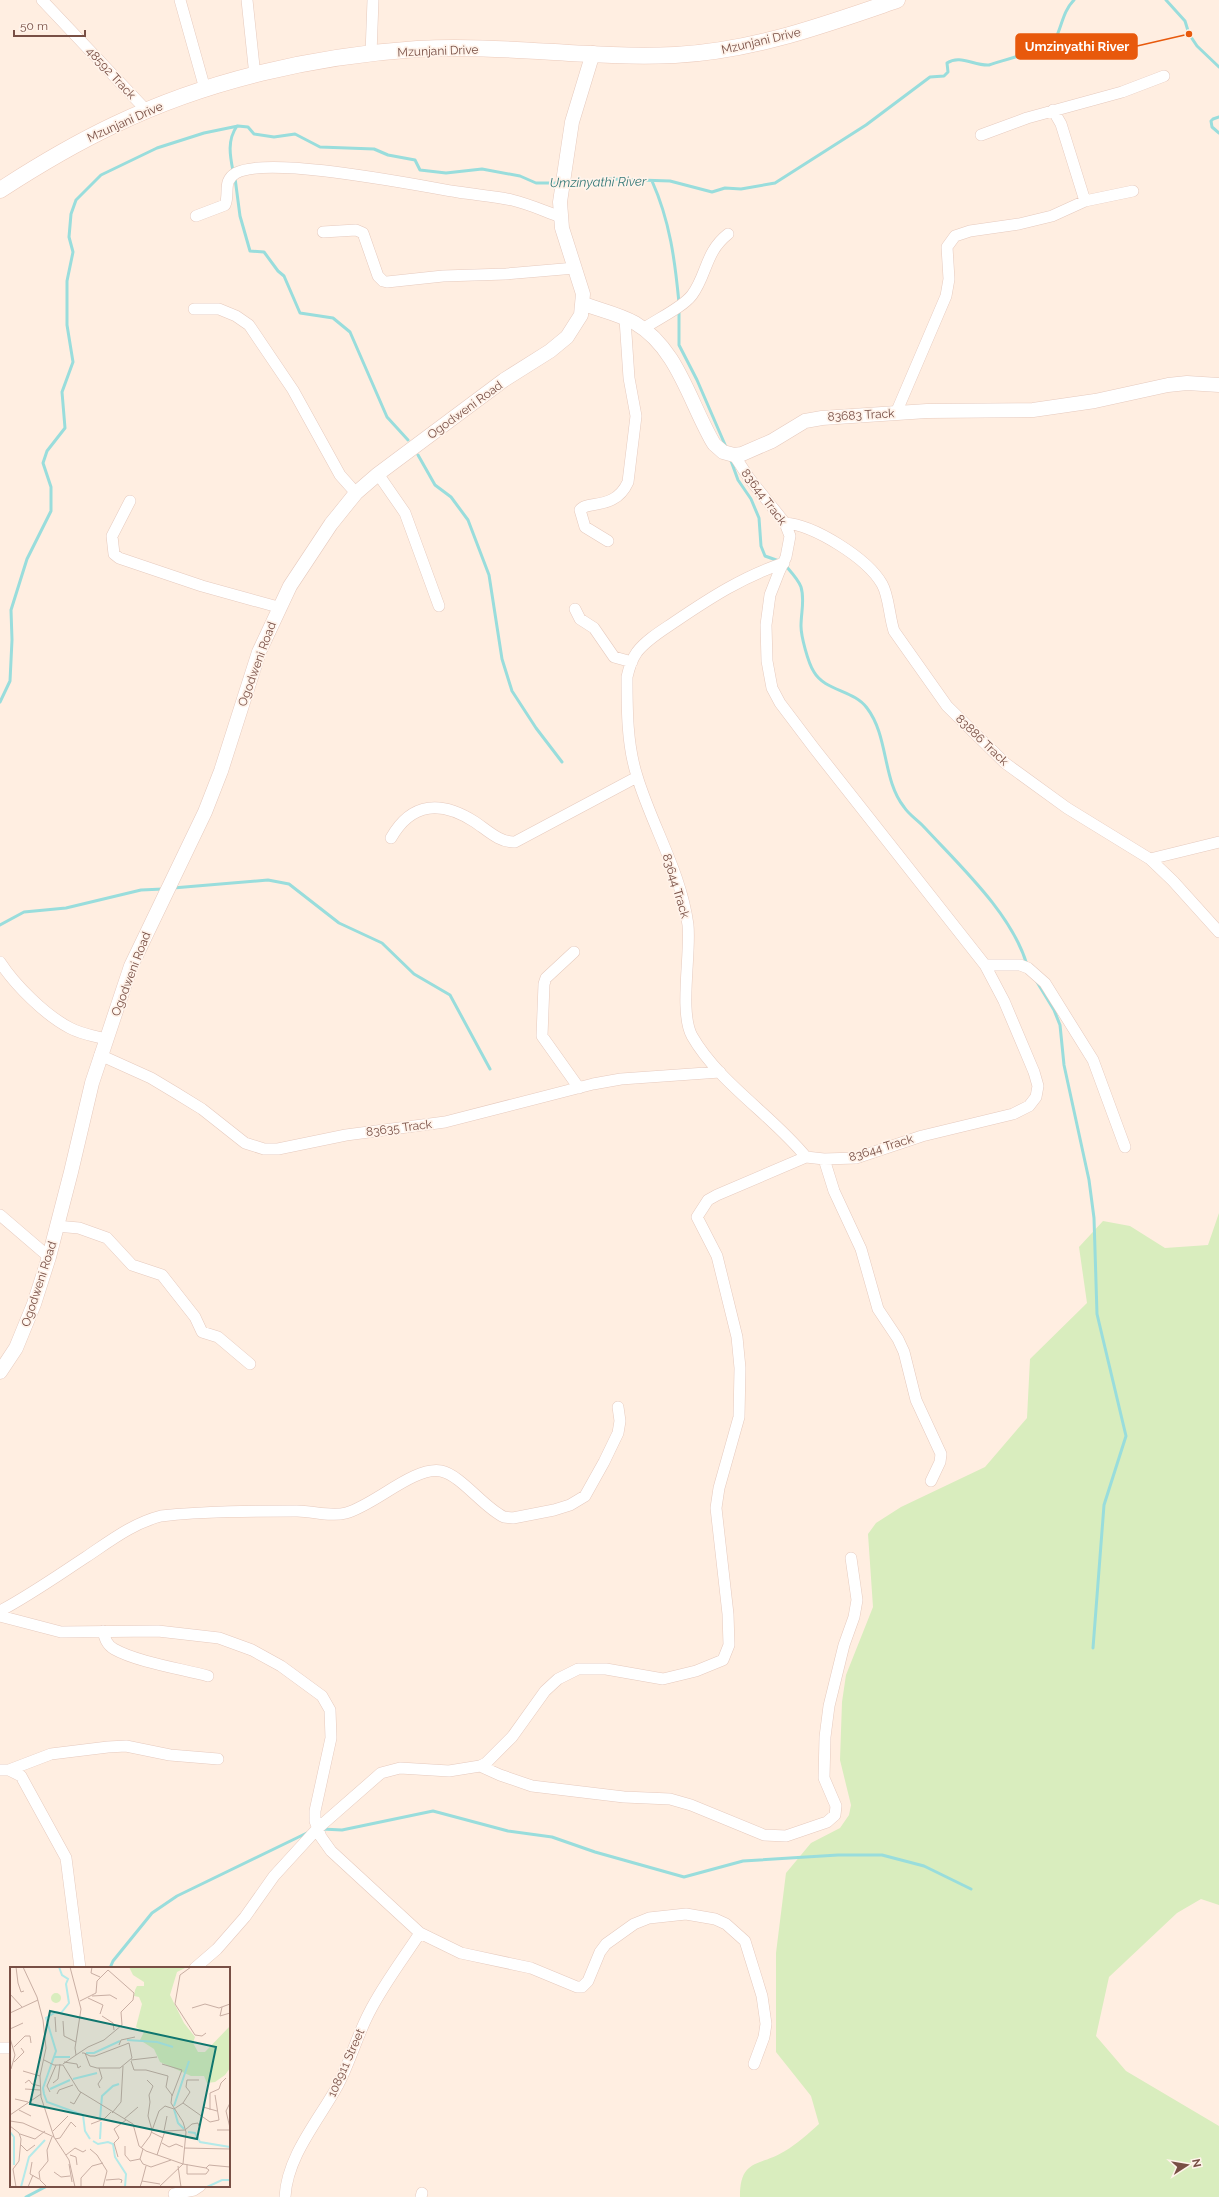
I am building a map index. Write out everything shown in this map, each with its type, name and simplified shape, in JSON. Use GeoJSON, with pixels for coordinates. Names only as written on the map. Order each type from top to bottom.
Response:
{"type":"FeatureCollection","features":[{"type":"Feature","properties":{"kind":"main road","name":"Mzunjani Drive"},"geometry":{"type":"LineString","coordinates":[[0,190],[65,150],[116,124],[205,89],[288,68],[371,54],[438,49],[674,55],[709,52],[783,38],[897,0]]}},
{"type":"Feature","properties":{"kind":"street","name":"48592 Track"},"geometry":{"type":"LineString","coordinates":[[42,0],[147,111]]}},
{"type":"Feature","properties":{"kind":"street"},"geometry":{"type":"LineString","coordinates":[[180,0],[205,89]]}},
{"type":"Feature","properties":{"kind":"street"},"geometry":{"type":"LineString","coordinates":[[247,0],[255,76]]}},
{"type":"Feature","properties":{"kind":"street"},"geometry":{"type":"LineString","coordinates":[[371,54],[373,0]]}},
{"type":"Feature","properties":{"kind":"street"},"geometry":{"type":"LineString","coordinates":[[593,53],[572,122],[560,202],[560,217],[566,243],[581,285],[584,304],[625,319],[643,329],[659,343],[667,354],[695,403],[714,444],[723,452],[734,455]]}},
{"type":"Feature","properties":{"kind":"street"},"geometry":{"type":"LineString","coordinates":[[981,135],[1053,110],[1122,92],[1164,76]]}},
{"type":"Feature","properties":{"kind":"street"},"geometry":{"type":"LineString","coordinates":[[1053,110],[1061,124],[1085,201]]}},
{"type":"Feature","properties":{"kind":"street"},"geometry":{"type":"LineString","coordinates":[[196,216],[225,205],[227,184],[232,176],[246,169],[263,167],[292,168],[510,199],[531,205],[560,217]]}},
{"type":"Feature","properties":{"kind":"street"},"geometry":{"type":"LineString","coordinates":[[896,413],[946,296],[949,279],[946,253],[950,241],[956,236],[970,230],[1019,224],[1052,216],[1085,201],[1133,191]]}},
{"type":"Feature","properties":{"kind":"street"},"geometry":{"type":"LineString","coordinates":[[323,232],[356,230],[363,233],[378,276],[383,281],[387,282],[444,276],[506,274],[575,268]]}},
{"type":"Feature","properties":{"kind":"street"},"geometry":{"type":"LineString","coordinates":[[643,329],[692,295],[712,252],[720,240],[728,234]]}},
{"type":"Feature","properties":{"kind":"street","name":"Ogodweni Road"},"geometry":{"type":"LineString","coordinates":[[0,1372],[16,1348],[21,1337],[49,1257],[56,1226],[64,1203],[100,1055],[131,966],[204,812],[218,778],[259,652],[278,607],[330,524],[356,494],[378,474],[567,337],[576,325],[584,304]]}},
{"type":"Feature","properties":{"kind":"street"},"geometry":{"type":"LineString","coordinates":[[194,309],[219,310],[236,316],[248,325],[293,390],[340,475],[356,494]]}},
{"type":"Feature","properties":{"kind":"street"},"geometry":{"type":"LineString","coordinates":[[608,541],[585,527],[580,510],[584,507],[606,503],[616,498],[624,491],[628,482],[636,416],[629,378],[625,319]]}},
{"type":"Feature","properties":{"kind":"street","name":"83683 Track"},"geometry":{"type":"LineString","coordinates":[[734,455],[772,442],[804,421],[822,418],[896,413],[1033,410],[1095,401],[1174,384],[1219,385]]}},
{"type":"Feature","properties":{"kind":"street","name":"83644 Track"},"geometry":{"type":"LineString","coordinates":[[734,455],[749,478],[785,523],[791,542],[784,563],[770,595],[766,625],[767,661],[772,688],[780,703],[814,748],[985,965],[1004,1001],[1034,1072],[1038,1091],[1033,1102],[1024,1110],[922,1136],[856,1158],[824,1159],[806,1157],[792,1140],[720,1072],[696,1042],[689,1029],[687,1000],[689,940],[685,910],[677,882],[637,777],[631,752],[627,677],[632,662],[644,645],[688,613],[750,575],[784,563]]}},
{"type":"Feature","properties":{"kind":"street"},"geometry":{"type":"LineString","coordinates":[[378,474],[405,513],[439,606]]}},
{"type":"Feature","properties":{"kind":"street"},"geometry":{"type":"LineString","coordinates":[[130,501],[112,536],[114,554],[119,558],[202,586],[278,607]]}},
{"type":"Feature","properties":{"kind":"street","name":"83886 Track"},"geometry":{"type":"LineString","coordinates":[[785,523],[803,525],[835,542],[860,561],[875,576],[885,592],[889,617],[894,631],[947,706],[1005,763],[1067,808],[1150,859],[1173,881],[1219,932]]}},
{"type":"Feature","properties":{"kind":"street"},"geometry":{"type":"LineString","coordinates":[[574,609],[580,619],[594,628],[614,657],[632,662]]}},
{"type":"Feature","properties":{"kind":"street"},"geometry":{"type":"LineString","coordinates":[[392,838],[398,825],[413,813],[431,807],[446,808],[458,812],[504,841],[515,842],[637,777]]}},
{"type":"Feature","properties":{"kind":"street"},"geometry":{"type":"LineString","coordinates":[[1150,859],[1219,842]]}},
{"type":"Feature","properties":{"kind":"street"},"geometry":{"type":"LineString","coordinates":[[574,952],[546,978],[544,984],[541,1028],[545,1044],[578,1088]]}},
{"type":"Feature","properties":{"kind":"street"},"geometry":{"type":"LineString","coordinates":[[0,962],[12,979],[26,993],[69,1028],[80,1033],[106,1039]]}},
{"type":"Feature","properties":{"kind":"street"},"geometry":{"type":"LineString","coordinates":[[985,965],[1015,965],[1028,968],[1045,984],[1093,1060],[1125,1147]]}},
{"type":"Feature","properties":{"kind":"street","name":"83635 Track"},"geometry":{"type":"LineString","coordinates":[[100,1055],[151,1078],[202,1109],[245,1143],[264,1149],[278,1149],[346,1134],[445,1122],[578,1088],[621,1079],[720,1072]]}},
{"type":"Feature","properties":{"kind":"street"},"geometry":{"type":"LineString","coordinates":[[196,1967],[217,1949],[245,1918],[274,1876],[316,1829],[387,1770],[400,1768],[449,1771],[480,1766],[486,1763],[512,1737],[546,1691],[567,1674],[578,1669],[589,1668],[663,1679],[696,1671],[723,1660],[729,1645],[728,1614],[716,1508],[719,1488],[739,1417],[740,1368],[737,1337],[717,1256],[697,1217],[708,1200],[717,1195],[806,1157]]}},
{"type":"Feature","properties":{"kind":"street"},"geometry":{"type":"LineString","coordinates":[[824,1159],[834,1190],[861,1249],[878,1309],[898,1339],[904,1352],[916,1400],[941,1454],[940,1462],[931,1481]]}},
{"type":"Feature","properties":{"kind":"street"},"geometry":{"type":"LineString","coordinates":[[0,1215],[49,1257]]}},
{"type":"Feature","properties":{"kind":"street"},"geometry":{"type":"LineString","coordinates":[[56,1226],[79,1228],[109,1240],[132,1265],[162,1275],[195,1317],[202,1332],[218,1337],[250,1364]]}},
{"type":"Feature","properties":{"kind":"street"},"geometry":{"type":"LineString","coordinates":[[0,1611],[32,1594],[128,1529],[149,1519],[161,1516],[265,1511],[343,1514],[364,1507],[418,1474],[435,1471],[446,1473],[454,1477],[504,1518],[513,1518],[554,1510],[579,1500],[590,1488],[618,1433],[620,1421],[618,1407]]}},
{"type":"Feature","properties":{"kind":"street"},"geometry":{"type":"LineString","coordinates":[[480,1766],[500,1775],[532,1786],[624,1797],[670,1799],[691,1804],[764,1835],[786,1836],[827,1822],[835,1815],[836,1806],[824,1778],[825,1737],[829,1706],[856,1606],[856,1586],[851,1558]]}},
{"type":"Feature","properties":{"kind":"street"},"geometry":{"type":"LineString","coordinates":[[0,1616],[49,1630],[103,1632],[158,1631],[219,1638],[252,1650],[280,1666],[322,1696],[330,1710],[331,1738],[315,1811],[316,1829],[331,1851],[344,1864],[369,1884],[420,1933],[461,1953],[531,1968],[577,1987],[582,1986],[588,1981],[600,1952],[606,1944],[634,1924],[649,1918],[686,1914],[715,1919],[726,1924],[745,1941],[762,1996],[766,2024],[764,2037],[754,2064]]}},
{"type":"Feature","properties":{"kind":"street"},"geometry":{"type":"LineString","coordinates":[[103,1632],[106,1640],[114,1649],[132,1657],[208,1676]]}},
{"type":"Feature","properties":{"kind":"street"},"geometry":{"type":"LineString","coordinates":[[4,1770],[51,1754],[126,1746],[170,1755],[218,1759]]}},
{"type":"Feature","properties":{"kind":"street"},"geometry":{"type":"LineString","coordinates":[[4,1770],[21,1776],[30,1789],[66,1858],[80,1967]]}},
{"type":"Feature","properties":{"kind":"street","name":"108911 Street"},"geometry":{"type":"LineString","coordinates":[[285,2197],[286,2185],[301,2147],[323,2112],[352,2055],[368,2013],[420,1933]]}},
{"type":"Feature","properties":{"kind":"street"},"geometry":{"type":"LineString","coordinates":[[277,2197],[286,2185]]}},
{"type":"Feature","properties":{"kind":"street"},"geometry":{"type":"LineString","coordinates":[[174,2194],[194,2190],[198,2187]]}},
{"type":"Feature","properties":{"kind":"green space"},"geometry":{"type":"Polygon","coordinates":[[[1219,1213],[1219,1905],[1201,1899],[1177,1913],[1109,1977],[1096,2036],[1126,2071],[1219,2126],[1219,2197],[740,2197],[743,2176],[747,2170],[753,2165],[776,2156],[789,2148],[819,2124],[811,2096],[776,2052],[776,1953],[786,1873],[811,1843],[840,1828],[849,1815],[851,1805],[840,1760],[842,1702],[846,1675],[873,1607],[868,1534],[876,1523],[901,1507],[985,1467],[1027,1418],[1030,1359],[1087,1303],[1079,1247],[1103,1221],[1130,1226],[1165,1248],[1208,1245],[1219,1213]]]}},
{"type":"Feature","properties":{"kind":"waterway","name":"Umzinyathi River"},"geometry":{"type":"LineString","coordinates":[[567,184],[586,184],[609,179],[670,181],[712,192],[725,188],[741,189],[775,183],[866,125],[930,77],[944,76],[948,72],[947,63],[962,60],[989,65],[1045,47],[1055,40],[1067,9],[1074,0]]}},
{"type":"Feature","properties":{"kind":"waterway","name":"Umzinyathi River"},"geometry":{"type":"LineString","coordinates":[[1166,0],[1185,21],[1189,34],[1197,46],[1219,67]]}},
{"type":"Feature","properties":{"kind":"waterway","name":"Umzinyathi River"},"geometry":{"type":"LineString","coordinates":[[1219,117],[1211,121],[1212,127],[1219,133]]}},
{"type":"Feature","properties":{"kind":"waterway"},"geometry":{"type":"LineString","coordinates":[[233,171],[230,148],[232,137],[237,126]]}},
{"type":"Feature","properties":{"kind":"waterway","name":"Umzinyathi River"},"geometry":{"type":"LineString","coordinates":[[0,702],[10,681],[12,640],[11,610],[27,559],[51,511],[51,487],[43,463],[47,451],[65,428],[62,392],[73,362],[67,325],[67,281],[73,252],[69,237],[71,214],[76,200],[101,175],[157,148],[204,133],[238,126],[248,127],[254,134],[274,137],[295,134],[320,147],[374,149],[388,155],[415,160],[420,170],[446,173],[482,169],[520,176],[536,183],[559,183]]}},
{"type":"Feature","properties":{"kind":"waterway"},"geometry":{"type":"LineString","coordinates":[[235,178],[240,216],[250,251],[264,252],[278,271],[284,276],[300,313],[333,318],[350,332],[387,417],[408,440]]}},
{"type":"Feature","properties":{"kind":"waterway"},"geometry":{"type":"LineString","coordinates":[[652,181],[663,211],[671,241],[679,303]]}},
{"type":"Feature","properties":{"kind":"waterway"},"geometry":{"type":"LineString","coordinates":[[679,309],[679,345],[697,380],[726,447]]}},
{"type":"Feature","properties":{"kind":"waterway"},"geometry":{"type":"LineString","coordinates":[[418,455],[435,485],[451,497],[468,520],[489,575],[502,659],[512,691],[536,728],[562,762]]}},
{"type":"Feature","properties":{"kind":"waterway"},"geometry":{"type":"LineString","coordinates":[[730,458],[738,480],[751,499],[759,518],[761,546],[765,556],[779,561]]}},
{"type":"Feature","properties":{"kind":"waterway"},"geometry":{"type":"LineString","coordinates":[[785,565],[796,578],[801,587],[803,601],[801,630],[807,656],[814,672],[825,683],[855,697],[867,708],[874,719],[879,732],[888,771],[897,796],[906,810],[923,825],[969,875],[998,910],[1020,946],[1027,965]]}},
{"type":"Feature","properties":{"kind":"waterway"},"geometry":{"type":"LineString","coordinates":[[173,888],[268,880],[289,884],[339,923],[382,943],[414,974],[450,995],[490,1069]]}},
{"type":"Feature","properties":{"kind":"waterway"},"geometry":{"type":"LineString","coordinates":[[0,925],[24,912],[66,908],[141,890],[163,889]]}},
{"type":"Feature","properties":{"kind":"waterway"},"geometry":{"type":"LineString","coordinates":[[1037,982],[1054,1010],[1060,1025],[1064,1065],[1089,1180],[1094,1218],[1097,1314],[1126,1436],[1104,1505],[1093,1648]]}},
{"type":"Feature","properties":{"kind":"waterway"},"geometry":{"type":"LineString","coordinates":[[322,1829],[342,1830],[433,1811],[508,1831],[552,1837],[595,1852],[684,1877],[743,1861],[838,1855],[882,1855],[924,1866],[971,1889]]}},
{"type":"Feature","properties":{"kind":"waterway"},"geometry":{"type":"LineString","coordinates":[[110,1967],[113,1961],[152,1913],[177,1896],[309,1832]]}},
{"type":"Feature","properties":{"kind":"waterway"},"geometry":{"type":"LineString","coordinates":[[26,2197],[45,2187]]}},
{"type":"Feature","properties":{"kind":"place","name":"Umzinyathi River"},"geometry":{"type":"Point","coordinates":[1189,34]}}]}
